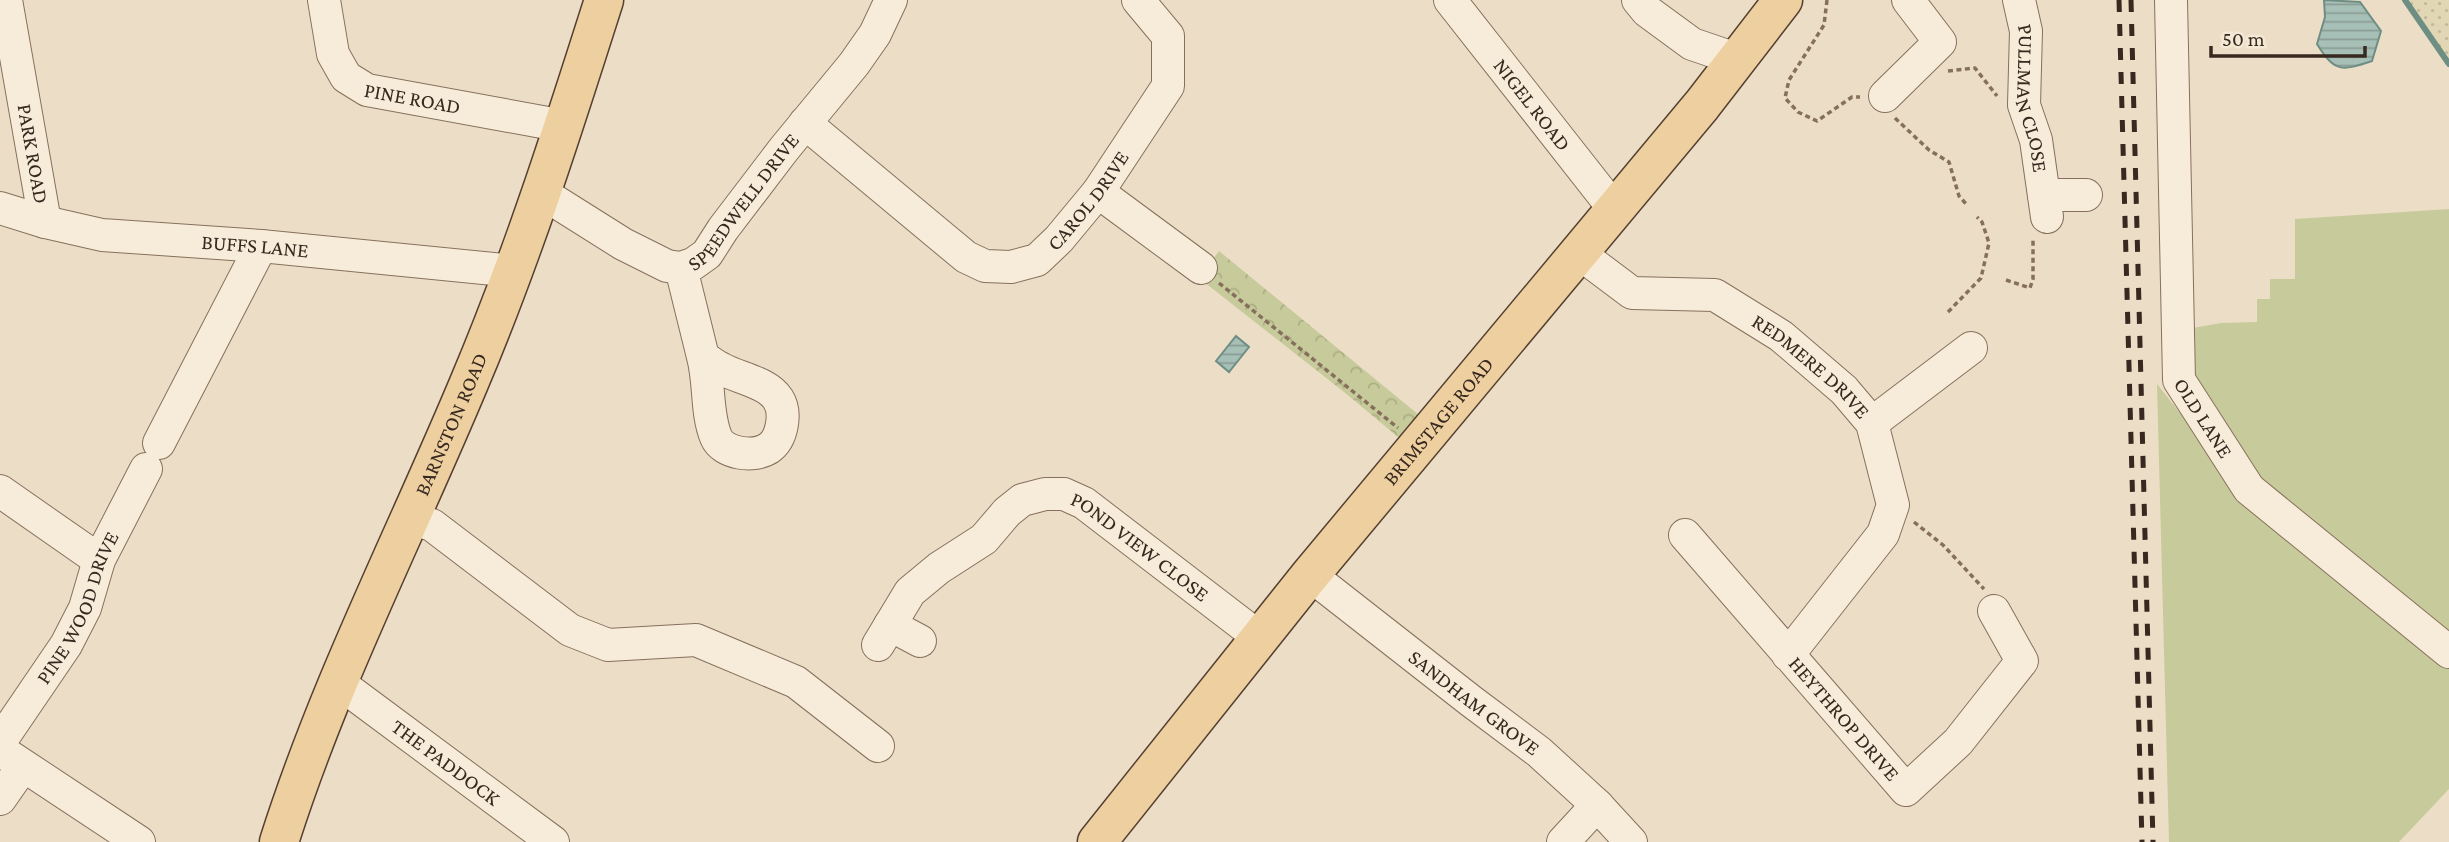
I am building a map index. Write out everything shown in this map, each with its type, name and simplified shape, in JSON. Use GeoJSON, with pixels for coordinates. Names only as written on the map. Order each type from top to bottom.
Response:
{"type":"FeatureCollection","features":[{"type":"Feature","properties":{"kind":"main road","name":"BARNSTON ROAD"},"geometry":{"type":"LineString","coordinates":[[279,842],[339,683],[469,384],[514,271],[604,0]]}},
{"type":"Feature","properties":{"kind":"main road","name":"BRIMSTAGE ROAD"},"geometry":{"type":"LineString","coordinates":[[1097,842],[1310,575],[1739,60],[1783,0]]}},
{"type":"Feature","properties":{"kind":"street","name":"PARK ROAD"},"geometry":{"type":"LineString","coordinates":[[6,0],[45,222]]}},
{"type":"Feature","properties":{"kind":"street","name":"PINE ROAD"},"geometry":{"type":"LineString","coordinates":[[324,0],[333,54],[346,77],[368,90],[564,126]]}},
{"type":"Feature","properties":{"kind":"street","name":"SPEEDWELL DRIVE"},"geometry":{"type":"LineString","coordinates":[[542,193],[623,244],[667,266],[681,268],[693,264],[708,254],[723,229],[861,54],[875,34],[891,0]]}},
{"type":"Feature","properties":{"kind":"street","name":"CAROL DRIVE"},"geometry":{"type":"LineString","coordinates":[[805,123],[966,257],[985,266],[1011,267],[1037,260],[1059,239],[1098,192],[1168,86],[1168,36],[1138,0]]}},
{"type":"Feature","properties":{"kind":"street","name":"NIGEL ROAD"},"geometry":{"type":"LineString","coordinates":[[1450,0],[1615,210]]}},
{"type":"Feature","properties":{"kind":"street"},"geometry":{"type":"LineString","coordinates":[[1885,96],[1940,42],[1908,0]]}},
{"type":"Feature","properties":{"kind":"street","name":"PULLMAN CLOSE"},"geometry":{"type":"LineString","coordinates":[[2019,0],[2026,31],[2024,105],[2036,140],[2041,214],[2086,195]]}},
{"type":"Feature","properties":{"kind":"street","name":"OLD LANE"},"geometry":{"type":"LineString","coordinates":[[2171,0],[2179,380],[2249,489],[2449,652]]}},
{"type":"Feature","properties":{"kind":"street"},"geometry":{"type":"LineString","coordinates":[[1649,4],[1692,44],[1739,60]]}},
{"type":"Feature","properties":{"kind":"street"},"geometry":{"type":"LineString","coordinates":[[1098,192],[1200,268]]}},
{"type":"Feature","properties":{"kind":"street","name":"BUFFS LANE"},"geometry":{"type":"LineString","coordinates":[[0,208],[102,236],[261,246],[514,271]]}},
{"type":"Feature","properties":{"kind":"street","name":"PINE WOOD DRIVE"},"geometry":{"type":"LineString","coordinates":[[0,742],[66,645],[85,608],[99,560],[261,246]]}},
{"type":"Feature","properties":{"kind":"street","name":"REDMERE DRIVE"},"geometry":{"type":"LineString","coordinates":[[1580,254],[1632,293],[1714,295],[1781,337],[1844,390],[1872,423],[1893,505]]}},
{"type":"Feature","properties":{"kind":"street"},"geometry":{"type":"LineString","coordinates":[[681,268],[703,357]]}},
{"type":"Feature","properties":{"kind":"street"},"geometry":{"type":"LineString","coordinates":[[1872,423],[1965,338]]}},
{"type":"Feature","properties":{"kind":"street"},"geometry":{"type":"LineString","coordinates":[[0,491],[99,560]]}},
{"type":"Feature","properties":{"kind":"street","name":"POND VIEW CLOSE"},"geometry":{"type":"LineString","coordinates":[[920,641],[884,635],[910,592],[939,568],[984,540],[1007,512],[1022,500],[1045,494],[1064,494],[1084,503],[1260,638]]}},
{"type":"Feature","properties":{"kind":"street"},"geometry":{"type":"LineString","coordinates":[[1788,654],[1883,534],[1893,505]]}},
{"type":"Feature","properties":{"kind":"street"},"geometry":{"type":"LineString","coordinates":[[409,518],[432,525],[570,630],[608,645],[696,640],[796,682],[878,746]]}},
{"type":"Feature","properties":{"kind":"street","name":"HEYTHROP DRIVE"},"geometry":{"type":"LineString","coordinates":[[1685,535],[1906,790],[1958,742],[2022,661],[1994,611]]}},
{"type":"Feature","properties":{"kind":"street","name":"SANDHAM GROVE"},"geometry":{"type":"LineString","coordinates":[[1310,575],[1539,752],[1597,805],[1631,842]]}},
{"type":"Feature","properties":{"kind":"street","name":"THE PADDOCK"},"geometry":{"type":"LineString","coordinates":[[339,683],[553,842]]}},
{"type":"Feature","properties":{"kind":"street"},"geometry":{"type":"LineString","coordinates":[[0,799],[12,758],[139,842]]}},
{"type":"Feature","properties":{"kind":"street"},"geometry":{"type":"LineString","coordinates":[[1563,842],[1597,805]]}},
{"type":"Feature","properties":{"kind":"path"},"geometry":{"type":"LineString","coordinates":[[1827,0],[1824,25],[1788,80],[1785,97],[1798,112],[1817,121],[1852,97],[1885,96],[1892,115],[1929,150],[1950,162],[1959,196],[1967,205]]}},
{"type":"Feature","properties":{"kind":"path"},"geometry":{"type":"LineString","coordinates":[[1920,62],[1948,72],[1975,68],[2002,104]]}},
{"type":"Feature","properties":{"kind":"path"},"geometry":{"type":"LineString","coordinates":[[2006,280],[2030,288],[2034,279],[2041,214]]}},
{"type":"Feature","properties":{"kind":"path"},"geometry":{"type":"LineString","coordinates":[[1965,338],[1989,243],[1982,222],[1977,217]]}},
{"type":"Feature","properties":{"kind":"path"},"geometry":{"type":"LineString","coordinates":[[1200,268],[1419,445]]}},
{"type":"Feature","properties":{"kind":"path"},"geometry":{"type":"LineString","coordinates":[[1893,505],[1943,545],[1983,586],[1994,611]]}},
{"type":"Feature","properties":{"kind":"shaded area"},"geometry":{"type":"Polygon","coordinates":[[[2405,0],[2449,0],[2449,64],[2405,0]]]}},
{"type":"Feature","properties":{"kind":"green space"},"geometry":{"type":"Polygon","coordinates":[[[2449,209],[2449,638],[2261,487],[2192,373],[2193,328],[2221,323],[2257,322],[2257,299],[2270,299],[2270,279],[2295,279],[2295,219],[2449,209]]]}},
{"type":"Feature","properties":{"kind":"green space"},"geometry":{"type":"Polygon","coordinates":[[[1219,251],[1430,424],[1410,447],[1199,278],[1219,251]]]}},
{"type":"Feature","properties":{"kind":"green space"},"geometry":{"type":"Polygon","coordinates":[[[2157,384],[2261,515],[2449,665],[2449,789],[2399,842],[2169,842],[2157,384]]]}},
{"type":"Feature","properties":{"kind":"water"},"geometry":{"type":"Polygon","coordinates":[[[2324,0],[2360,2],[2381,31],[2372,61],[2346,68],[2334,65],[2323,53],[2317,44],[2325,17],[2324,0]]]}},
{"type":"Feature","properties":{"kind":"water"},"geometry":{"type":"Polygon","coordinates":[[[1236,336],[1249,347],[1229,372],[1216,361],[1236,336]]]}},
{"type":"Feature","properties":{"kind":"waterway"},"geometry":{"type":"LineString","coordinates":[[2405,0],[2449,64]]}},
{"type":"Feature","properties":{"kind":"railway"},"geometry":{"type":"LineString","coordinates":[[2119,0],[2142,842]]}},
{"type":"Feature","properties":{"kind":"railway"},"geometry":{"type":"LineString","coordinates":[[2131,0],[2153,842]]}}]}
